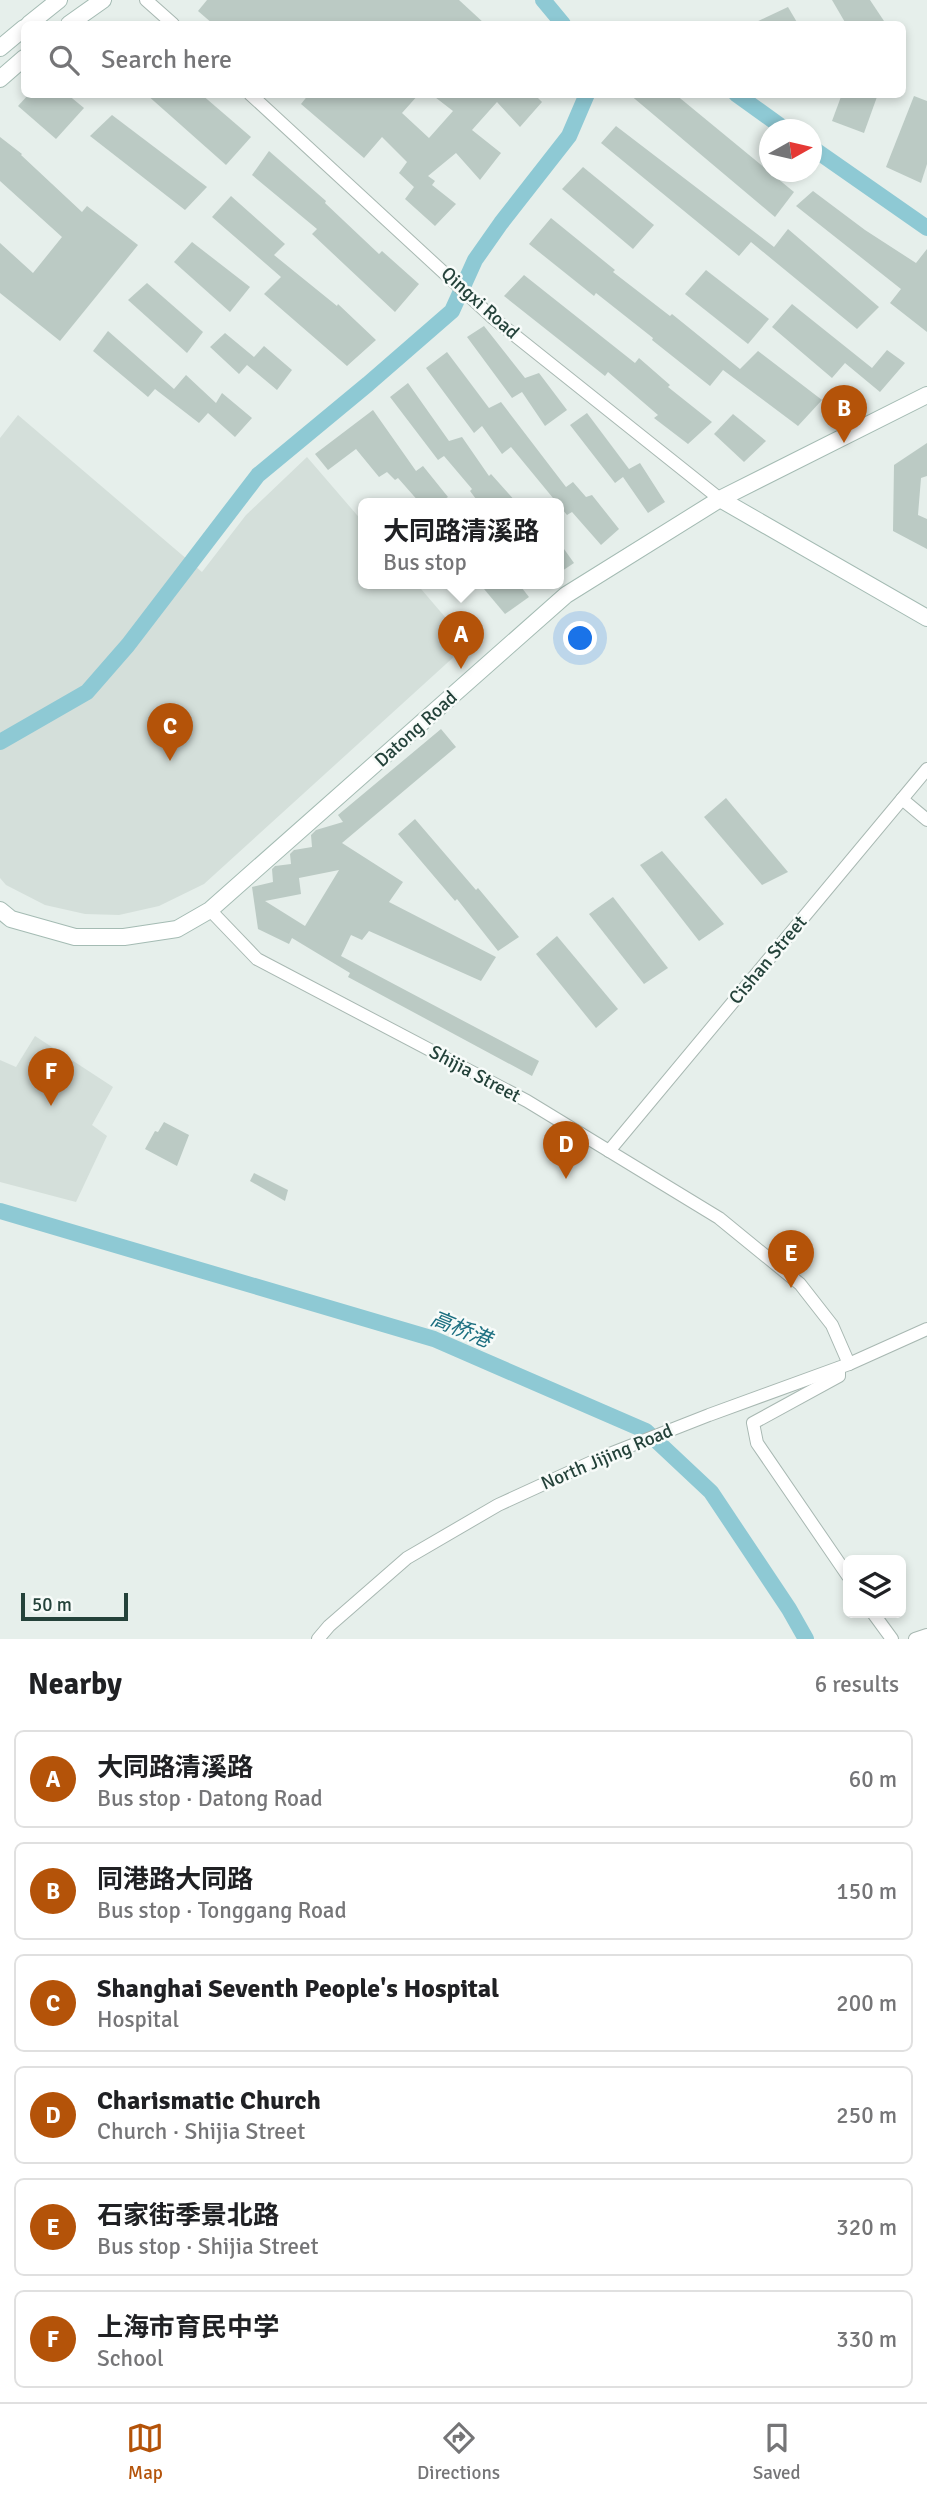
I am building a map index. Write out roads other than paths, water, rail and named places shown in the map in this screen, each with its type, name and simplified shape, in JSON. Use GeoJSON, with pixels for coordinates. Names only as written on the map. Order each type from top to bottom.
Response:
{"type":"FeatureCollection","features":[{"type":"Feature","properties":{"kind":"street"},"geometry":{"type":"LineString","coordinates":[[33,21],[59,0]]}},
{"type":"Feature","properties":{"kind":"street"},"geometry":{"type":"LineString","coordinates":[[73,21],[103,0]]}},
{"type":"Feature","properties":{"kind":"street"},"geometry":{"type":"LineString","coordinates":[[146,0],[170,21]]}},
{"type":"Feature","properties":{"kind":"street"},"geometry":{"type":"LineString","coordinates":[[0,48],[21,30]]}},
{"type":"Feature","properties":{"kind":"street"},"geometry":{"type":"LineString","coordinates":[[0,79],[21,61]]}},
{"type":"Feature","properties":{"kind":"street","name":"Qingxi Road"},"geometry":{"type":"LineString","coordinates":[[254,98],[493,318],[720,499]]}},
{"type":"Feature","properties":{"kind":"street","name":"Datong Road"},"geometry":{"type":"LineString","coordinates":[[0,910],[11,919],[75,937],[124,936],[177,929],[210,910],[566,595],[720,499],[927,395]]}},
{"type":"Feature","properties":{"kind":"street"},"geometry":{"type":"LineString","coordinates":[[720,499],[927,618]]}},
{"type":"Feature","properties":{"kind":"street","name":"Cishan Street"},"geometry":{"type":"LineString","coordinates":[[609,1151],[927,769]]}},
{"type":"Feature","properties":{"kind":"street"},"geometry":{"type":"LineString","coordinates":[[902,799],[927,820]]}},
{"type":"Feature","properties":{"kind":"street","name":"Shijia Street"},"geometry":{"type":"LineString","coordinates":[[210,910],[257,959],[527,1101],[719,1217],[800,1284],[832,1325],[844,1366]]}},
{"type":"Feature","properties":{"kind":"street","name":"North Jijing Road"},"geometry":{"type":"LineString","coordinates":[[318,1639],[329,1626],[407,1558],[498,1505],[607,1455],[844,1366],[927,1329]]}},
{"type":"Feature","properties":{"kind":"street"},"geometry":{"type":"LineString","coordinates":[[843,1569],[757,1443],[752,1423],[838,1376],[844,1366]]}},
{"type":"Feature","properties":{"kind":"street"},"geometry":{"type":"LineString","coordinates":[[877,1618],[892,1639]]}},
{"type":"Feature","properties":{"kind":"street"},"geometry":{"type":"LineString","coordinates":[[915,1639],[927,1634]]}},
{"type":"Feature","properties":{"kind":"waterway"},"geometry":{"type":"LineString","coordinates":[[543,0],[560,21]]}},
{"type":"Feature","properties":{"kind":"waterway"},"geometry":{"type":"LineString","coordinates":[[0,742],[87,692],[128,645],[258,475],[452,311],[475,260],[569,136],[585,98]]}},
{"type":"Feature","properties":{"kind":"waterway"},"geometry":{"type":"LineString","coordinates":[[742,98],[771,119]]}},
{"type":"Feature","properties":{"kind":"waterway"},"geometry":{"type":"LineString","coordinates":[[822,155],[927,228]]}},
{"type":"Feature","properties":{"kind":"waterway","name":"高桥港"},"geometry":{"type":"LineString","coordinates":[[0,1211],[434,1339],[646,1431],[711,1492],[806,1639]]}},
{"type":"Feature","properties":{"kind":"place","name":"同港路大同路"},"geometry":{"type":"Point","coordinates":[844,443]}},
{"type":"Feature","properties":{"kind":"place","name":"大同路清溪路"},"geometry":{"type":"Point","coordinates":[461,669]}},
{"type":"Feature","properties":{"kind":"place","name":"Shanghai Seventh People's Hospital"},"geometry":{"type":"Point","coordinates":[170,761]}},
{"type":"Feature","properties":{"kind":"place","name":"上海市育民中学"},"geometry":{"type":"Point","coordinates":[51,1106]}},
{"type":"Feature","properties":{"kind":"place","name":"Charismatic Church"},"geometry":{"type":"Point","coordinates":[566,1179]}},
{"type":"Feature","properties":{"kind":"place","name":"石家街季景北路"},"geometry":{"type":"Point","coordinates":[791,1288]}}]}
